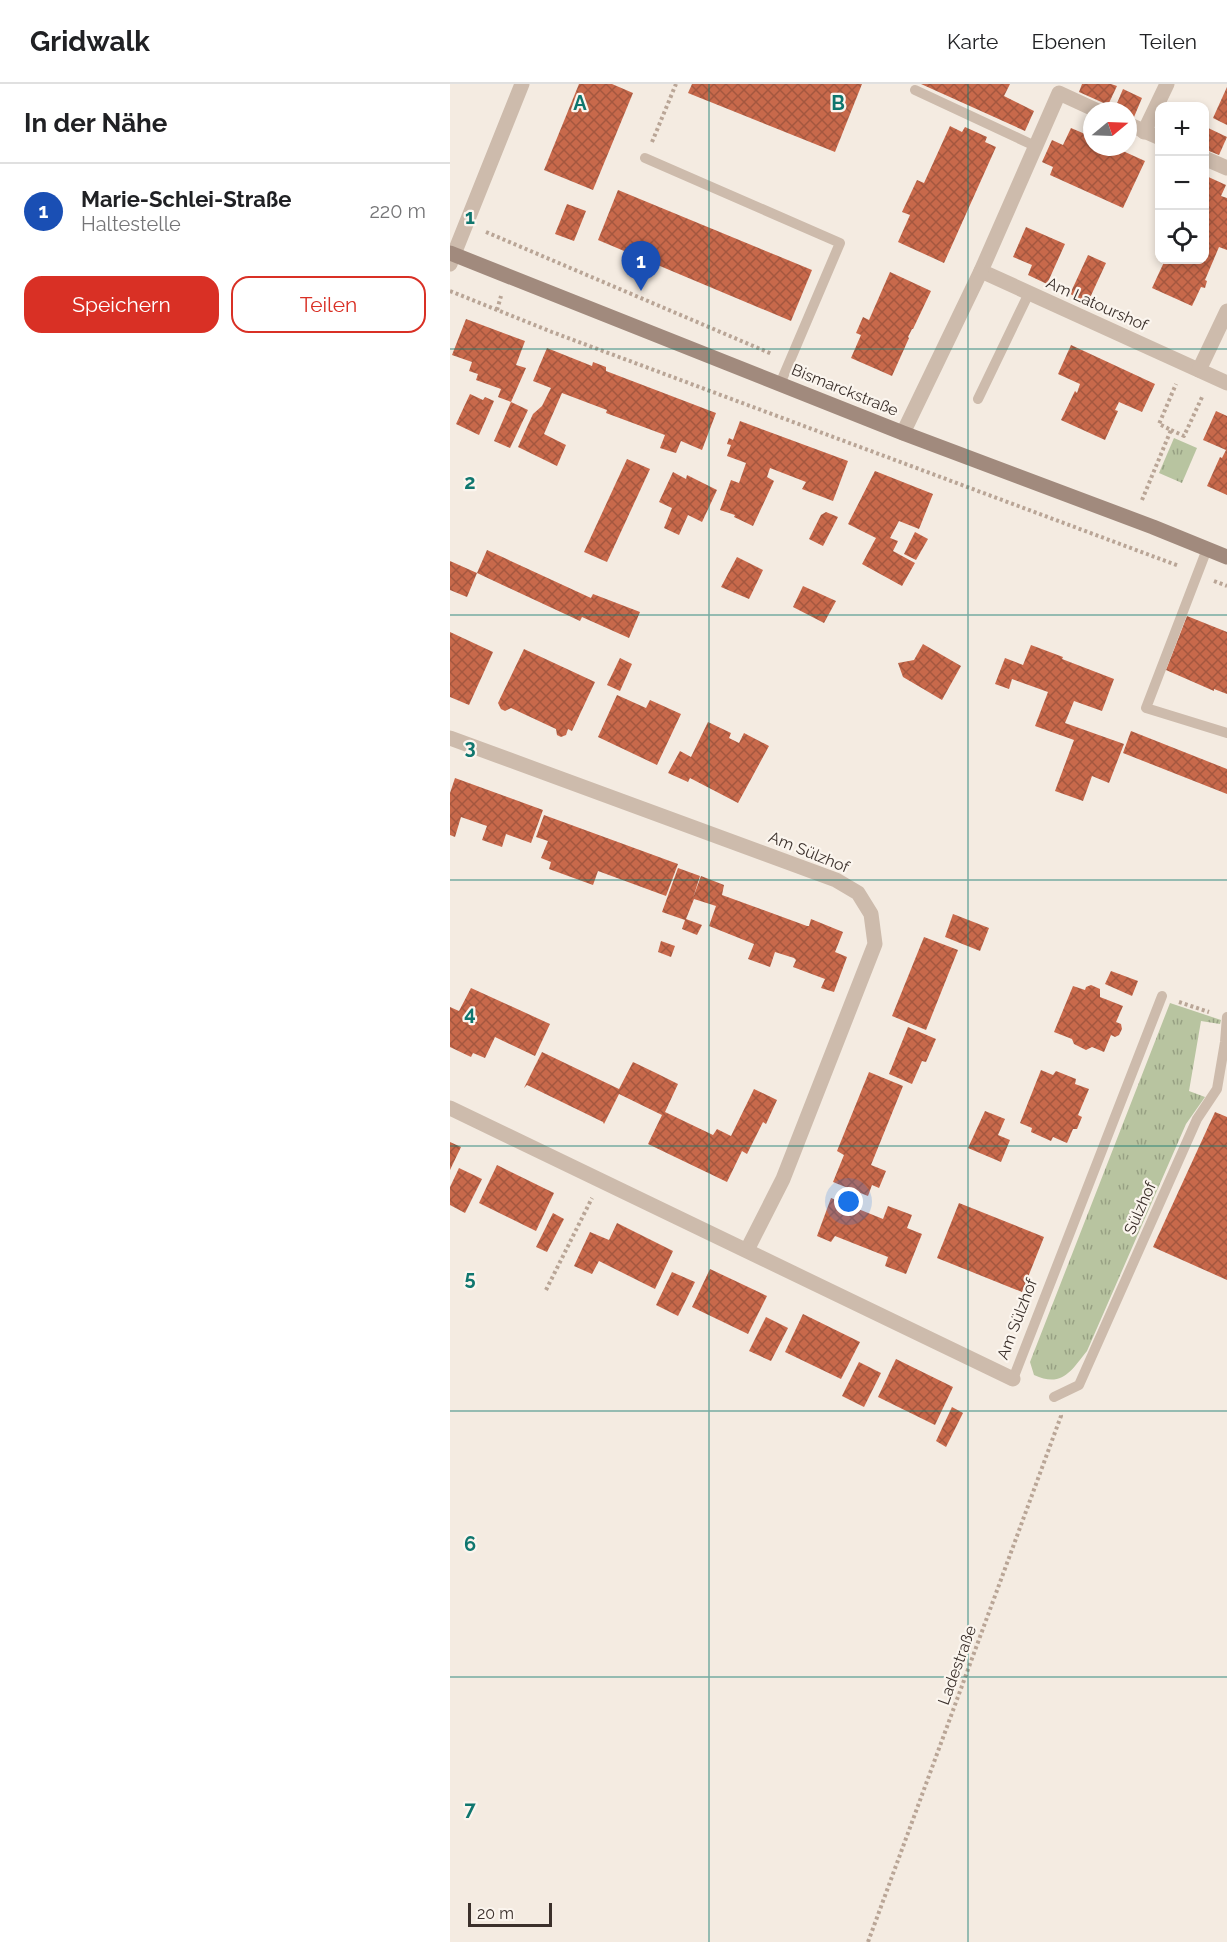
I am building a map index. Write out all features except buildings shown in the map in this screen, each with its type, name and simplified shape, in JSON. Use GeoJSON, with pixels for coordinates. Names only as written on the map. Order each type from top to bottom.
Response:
{"type":"FeatureCollection","features":[{"type":"Feature","properties":{"kind":"street"},"geometry":{"type":"LineString","coordinates":[[451,257],[522,84]]}},
{"type":"Feature","properties":{"kind":"street"},"geometry":{"type":"LineString","coordinates":[[1046,84],[1083,104]]}},
{"type":"Feature","properties":{"kind":"street"},"geometry":{"type":"LineString","coordinates":[[1144,132],[1167,84]]}},
{"type":"Feature","properties":{"kind":"street"},"geometry":{"type":"LineString","coordinates":[[903,433],[981,271],[1059,93]]}},
{"type":"Feature","properties":{"kind":"street"},"geometry":{"type":"LineString","coordinates":[[1137,128],[1155,136]]}},
{"type":"Feature","properties":{"kind":"street"},"geometry":{"type":"LineString","coordinates":[[1209,160],[1227,168]]}},
{"type":"Feature","properties":{"kind":"street","name":"Bismarckstraße"},"geometry":{"type":"LineString","coordinates":[[451,257],[1227,558]]}},
{"type":"Feature","properties":{"kind":"street","name":"Am Latourshof"},"geometry":{"type":"LineString","coordinates":[[981,271],[1227,383]]}},
{"type":"Feature","properties":{"kind":"street"},"geometry":{"type":"LineString","coordinates":[[1199,370],[1227,311]]}},
{"type":"Feature","properties":{"kind":"street","name":"Am Sülzhof"},"geometry":{"type":"LineString","coordinates":[[450,738],[836,880],[858,893],[871,914],[875,944],[783,1179],[747,1250]]}},
{"type":"Feature","properties":{"kind":"street","name":"Am Sülzhof"},"geometry":{"type":"LineString","coordinates":[[450,1108],[1013,1378]]}},
{"type":"Feature","properties":{"kind":"lane"},"geometry":{"type":"LineString","coordinates":[[915,90],[1035,146]]}},
{"type":"Feature","properties":{"kind":"lane"},"geometry":{"type":"LineString","coordinates":[[645,158],[840,243],[780,384]]}},
{"type":"Feature","properties":{"kind":"lane"},"geometry":{"type":"LineString","coordinates":[[978,399],[1029,293]]}},
{"type":"Feature","properties":{"kind":"lane"},"geometry":{"type":"LineString","coordinates":[[1207,549],[1146,708],[1227,733]]}},
{"type":"Feature","properties":{"kind":"lane","name":"Am Sülzhof"},"geometry":{"type":"LineString","coordinates":[[1013,1378],[1162,996]]}},
{"type":"Feature","properties":{"kind":"lane","name":"Sülzhof"},"geometry":{"type":"LineString","coordinates":[[1054,1397],[1079,1385],[1197,1119],[1217,1089],[1226,1042],[1227,1018]]}},
{"type":"Feature","properties":{"kind":"path"},"geometry":{"type":"LineString","coordinates":[[645,158],[676,84]]}},
{"type":"Feature","properties":{"kind":"path"},"geometry":{"type":"LineString","coordinates":[[466,223],[790,362]]}},
{"type":"Feature","properties":{"kind":"path"},"geometry":{"type":"LineString","coordinates":[[450,291],[552,332],[1227,586]]}},
{"type":"Feature","properties":{"kind":"path"},"geometry":{"type":"LineString","coordinates":[[1199,370],[1184,436],[1159,424],[1199,370]]}},
{"type":"Feature","properties":{"kind":"path"},"geometry":{"type":"LineString","coordinates":[[1133,520],[1171,430]]}},
{"type":"Feature","properties":{"kind":"path"},"geometry":{"type":"LineString","coordinates":[[1143,498],[1153,502]]}},
{"type":"Feature","properties":{"kind":"path"},"geometry":{"type":"LineString","coordinates":[[1162,996],[1227,1018]]}},
{"type":"Feature","properties":{"kind":"path"},"geometry":{"type":"LineString","coordinates":[[546,1290],[600,1181]]}},
{"type":"Feature","properties":{"kind":"path","name":"Ladestraße"},"geometry":{"type":"LineString","coordinates":[[868,1942],[1061,1416],[1054,1397]]}},
{"type":"Feature","properties":{"kind":"green space"},"geometry":{"type":"Polygon","coordinates":[[[1174,438],[1197,448],[1182,483],[1159,473],[1174,438]]]}},
{"type":"Feature","properties":{"kind":"green space"},"geometry":{"type":"Polygon","coordinates":[[[1170,1003],[1221,1020],[1220,1024],[1201,1021],[1189,1091],[1205,1097],[1186,1124],[1087,1351],[1065,1375],[1052,1380],[1044,1379],[1034,1375],[1030,1362],[1170,1003]]]}},
{"type":"Feature","properties":{"kind":"place","name":"Marie-Schlei-Straße"},"geometry":{"type":"Point","coordinates":[641,291]}}]}
